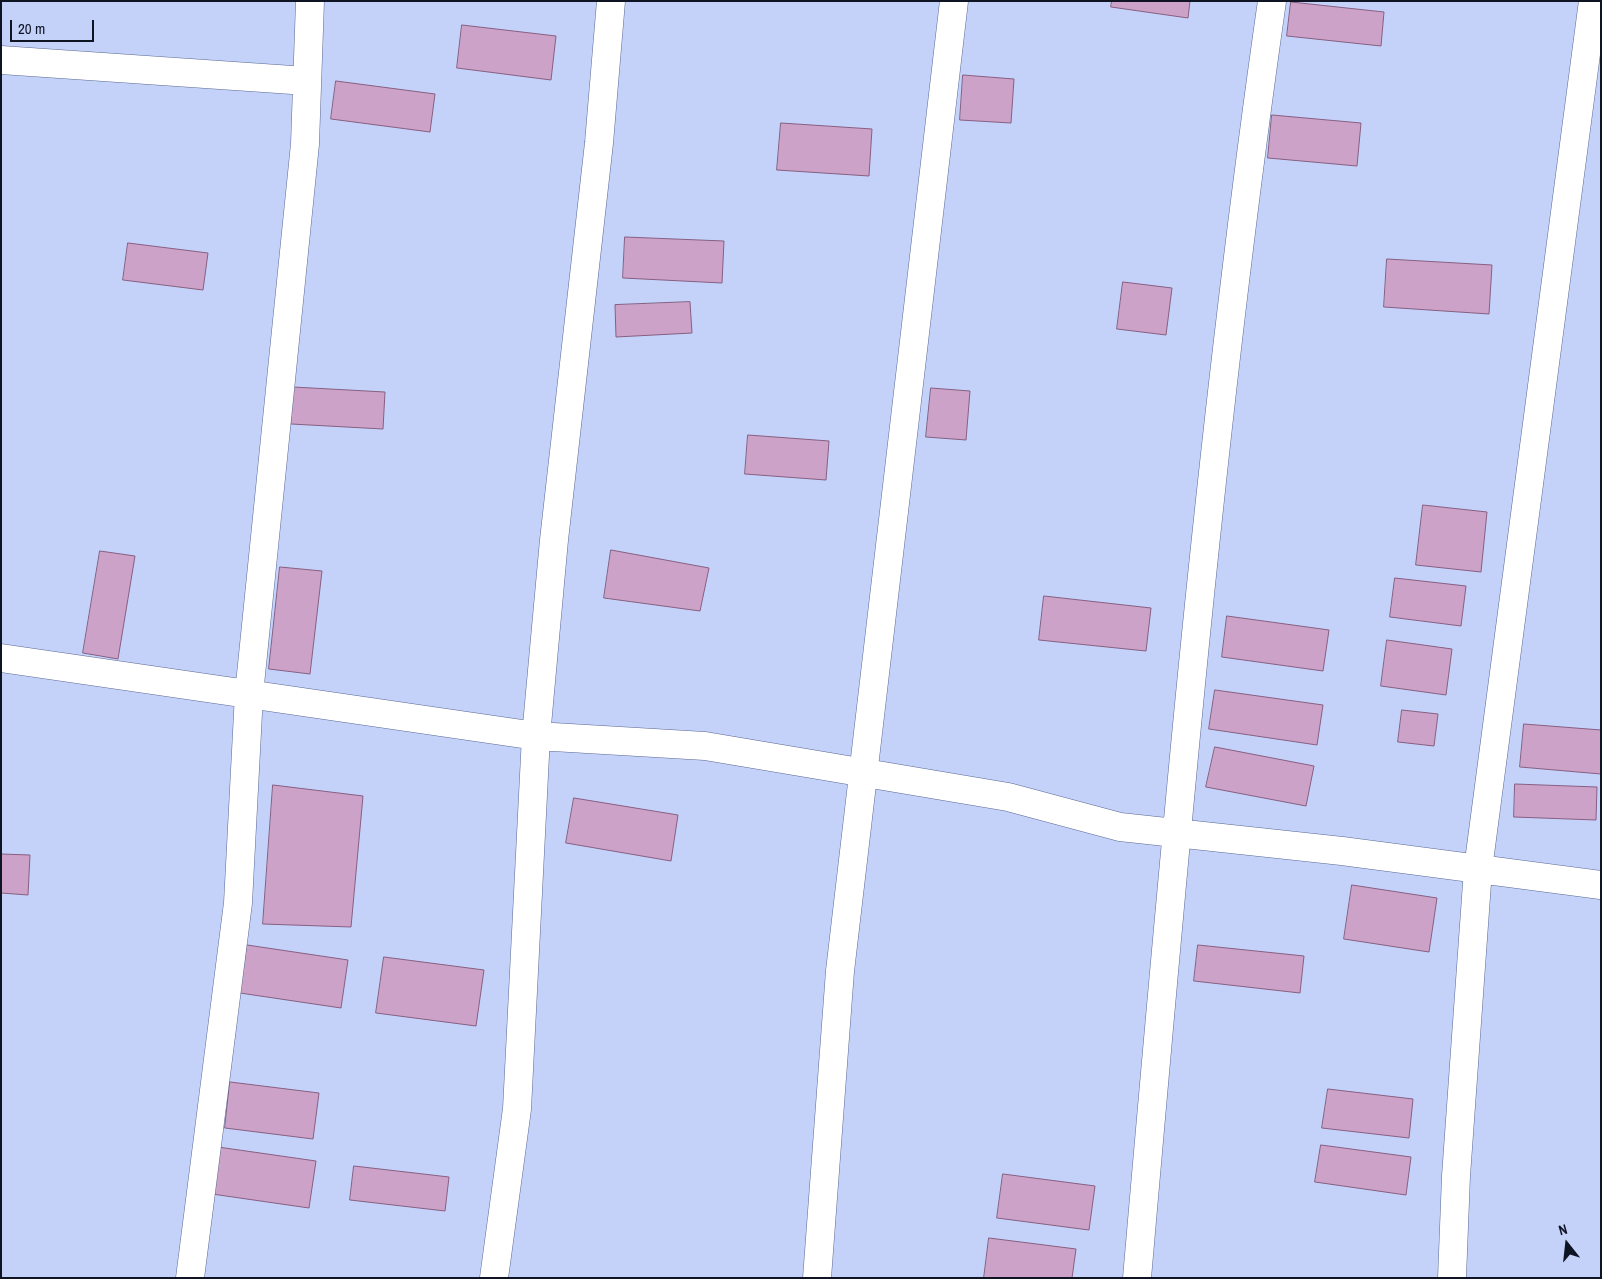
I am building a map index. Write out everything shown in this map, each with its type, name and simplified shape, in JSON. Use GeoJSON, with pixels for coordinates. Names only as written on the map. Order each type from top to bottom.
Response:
{"type":"FeatureCollection","features":[{"type":"Feature","properties":{"kind":"street"},"geometry":{"type":"LineString","coordinates":[[190,1278],[238,904],[249,694],[305,144],[310,1]]}},
{"type":"Feature","properties":{"kind":"street"},"geometry":{"type":"LineString","coordinates":[[494,1278],[517,1109],[536,736],[554,540],[599,143],[611,1]]}},
{"type":"Feature","properties":{"kind":"street"},"geometry":{"type":"LineString","coordinates":[[817,1278],[840,971],[954,1]]}},
{"type":"Feature","properties":{"kind":"street"},"geometry":{"type":"LineString","coordinates":[[1136,1278],[1176,834],[1245,194],[1272,1]]}},
{"type":"Feature","properties":{"kind":"street"},"geometry":{"type":"LineString","coordinates":[[1452,1278],[1457,1166],[1478,869],[1593,1]]}},
{"type":"Feature","properties":{"kind":"street"},"geometry":{"type":"LineString","coordinates":[[1,60],[307,81]]}},
{"type":"Feature","properties":{"kind":"street"},"geometry":{"type":"LineString","coordinates":[[1,658],[536,736],[705,746],[1008,797],[1120,827],[1342,851],[1601,885]]}},
{"type":"Feature","properties":{"kind":"building"},"geometry":{"type":"Polygon","coordinates":[[[1112,1],[1190,1],[1188,18],[1111,7],[1112,1]]]}},
{"type":"Feature","properties":{"kind":"building"},"geometry":{"type":"Polygon","coordinates":[[[1291,2],[1384,12],[1381,46],[1287,36],[1291,2]]]}},
{"type":"Feature","properties":{"kind":"building"},"geometry":{"type":"Polygon","coordinates":[[[462,25],[556,36],[551,80],[457,68],[462,25]]]}},
{"type":"Feature","properties":{"kind":"building"},"geometry":{"type":"Polygon","coordinates":[[[963,75],[1014,79],[1011,123],[960,120],[963,75]]]}},
{"type":"Feature","properties":{"kind":"building"},"geometry":{"type":"Polygon","coordinates":[[[336,81],[435,94],[430,132],[331,119],[336,81]]]}},
{"type":"Feature","properties":{"kind":"building"},"geometry":{"type":"Polygon","coordinates":[[[1272,115],[1361,123],[1357,166],[1268,158],[1272,115]]]}},
{"type":"Feature","properties":{"kind":"building"},"geometry":{"type":"Polygon","coordinates":[[[781,123],[872,129],[869,176],[777,170],[781,123]]]}},
{"type":"Feature","properties":{"kind":"building"},"geometry":{"type":"Polygon","coordinates":[[[625,237],[724,241],[722,283],[623,278],[625,237]]]}},
{"type":"Feature","properties":{"kind":"building"},"geometry":{"type":"Polygon","coordinates":[[[128,243],[208,253],[203,290],[123,280],[128,243]]]}},
{"type":"Feature","properties":{"kind":"building"},"geometry":{"type":"Polygon","coordinates":[[[1387,259],[1492,265],[1489,314],[1384,307],[1387,259]]]}},
{"type":"Feature","properties":{"kind":"building"},"geometry":{"type":"Polygon","coordinates":[[[1123,282],[1172,288],[1166,335],[1117,329],[1123,282]]]}},
{"type":"Feature","properties":{"kind":"building"},"geometry":{"type":"Polygon","coordinates":[[[690,302],[692,333],[616,337],[615,305],[690,302]]]}},
{"type":"Feature","properties":{"kind":"building"},"geometry":{"type":"Polygon","coordinates":[[[293,387],[385,392],[383,429],[291,424],[293,387]]]}},
{"type":"Feature","properties":{"kind":"building"},"geometry":{"type":"Polygon","coordinates":[[[931,388],[970,391],[966,440],[926,437],[931,388]]]}},
{"type":"Feature","properties":{"kind":"building"},"geometry":{"type":"Polygon","coordinates":[[[748,435],[829,441],[826,480],[745,474],[748,435]]]}},
{"type":"Feature","properties":{"kind":"building"},"geometry":{"type":"Polygon","coordinates":[[[1423,505],[1487,512],[1481,572],[1416,565],[1423,505]]]}},
{"type":"Feature","properties":{"kind":"building"},"geometry":{"type":"Polygon","coordinates":[[[611,550],[709,568],[700,611],[604,598],[611,550]]]}},
{"type":"Feature","properties":{"kind":"building"},"geometry":{"type":"Polygon","coordinates":[[[100,551],[135,556],[118,659],[83,653],[100,551]]]}},
{"type":"Feature","properties":{"kind":"building"},"geometry":{"type":"Polygon","coordinates":[[[280,567],[322,571],[310,674],[269,669],[280,567]]]}},
{"type":"Feature","properties":{"kind":"building"},"geometry":{"type":"Polygon","coordinates":[[[1395,578],[1466,586],[1461,626],[1390,617],[1395,578]]]}},
{"type":"Feature","properties":{"kind":"building"},"geometry":{"type":"Polygon","coordinates":[[[1044,596],[1151,608],[1146,651],[1039,640],[1044,596]]]}},
{"type":"Feature","properties":{"kind":"building"},"geometry":{"type":"Polygon","coordinates":[[[1227,616],[1329,630],[1323,671],[1222,657],[1227,616]]]}},
{"type":"Feature","properties":{"kind":"building"},"geometry":{"type":"Polygon","coordinates":[[[1387,640],[1452,649],[1446,695],[1381,686],[1387,640]]]}},
{"type":"Feature","properties":{"kind":"building"},"geometry":{"type":"Polygon","coordinates":[[[1215,690],[1323,705],[1317,745],[1209,729],[1215,690]]]}},
{"type":"Feature","properties":{"kind":"building"},"geometry":{"type":"Polygon","coordinates":[[[1402,710],[1438,714],[1434,746],[1398,742],[1402,710]]]}},
{"type":"Feature","properties":{"kind":"building"},"geometry":{"type":"Polygon","coordinates":[[[1524,724],[1601,730],[1601,774],[1520,767],[1524,724]]]}},
{"type":"Feature","properties":{"kind":"building"},"geometry":{"type":"Polygon","coordinates":[[[1215,747],[1314,766],[1306,806],[1206,787],[1215,747]]]}},
{"type":"Feature","properties":{"kind":"building"},"geometry":{"type":"Polygon","coordinates":[[[1515,784],[1597,787],[1596,820],[1514,817],[1515,784]]]}},
{"type":"Feature","properties":{"kind":"building"},"geometry":{"type":"Polygon","coordinates":[[[273,785],[363,796],[351,927],[263,924],[273,785]]]}},
{"type":"Feature","properties":{"kind":"building"},"geometry":{"type":"Polygon","coordinates":[[[574,798],[678,815],[671,861],[566,843],[574,798]]]}},
{"type":"Feature","properties":{"kind":"building"},"geometry":{"type":"Polygon","coordinates":[[[1,854],[30,855],[28,895],[1,893],[1,854]]]}},
{"type":"Feature","properties":{"kind":"building"},"geometry":{"type":"Polygon","coordinates":[[[1352,885],[1437,898],[1429,952],[1344,939],[1352,885]]]}},
{"type":"Feature","properties":{"kind":"building"},"geometry":{"type":"Polygon","coordinates":[[[247,945],[348,960],[341,1008],[240,993],[247,945]]]}},
{"type":"Feature","properties":{"kind":"building"},"geometry":{"type":"Polygon","coordinates":[[[1198,945],[1304,956],[1300,993],[1194,981],[1198,945]]]}},
{"type":"Feature","properties":{"kind":"building"},"geometry":{"type":"Polygon","coordinates":[[[384,957],[484,970],[476,1026],[376,1013],[384,957]]]}},
{"type":"Feature","properties":{"kind":"building"},"geometry":{"type":"Polygon","coordinates":[[[230,1082],[319,1093],[313,1139],[225,1128],[230,1082]]]}},
{"type":"Feature","properties":{"kind":"building"},"geometry":{"type":"Polygon","coordinates":[[[1328,1089],[1413,1099],[1409,1138],[1322,1128],[1328,1089]]]}},
{"type":"Feature","properties":{"kind":"building"},"geometry":{"type":"Polygon","coordinates":[[[1321,1145],[1411,1157],[1406,1195],[1315,1182],[1321,1145]]]}},
{"type":"Feature","properties":{"kind":"building"},"geometry":{"type":"Polygon","coordinates":[[[218,1147],[316,1161],[309,1208],[212,1194],[218,1147]]]}},
{"type":"Feature","properties":{"kind":"building"},"geometry":{"type":"Polygon","coordinates":[[[354,1166],[449,1177],[445,1211],[350,1200],[354,1166]]]}},
{"type":"Feature","properties":{"kind":"building"},"geometry":{"type":"Polygon","coordinates":[[[1003,1174],[1095,1186],[1089,1230],[997,1218],[1003,1174]]]}},
{"type":"Feature","properties":{"kind":"building"},"geometry":{"type":"Polygon","coordinates":[[[989,1238],[1076,1249],[1072,1278],[984,1278],[989,1238]]]}}]}
